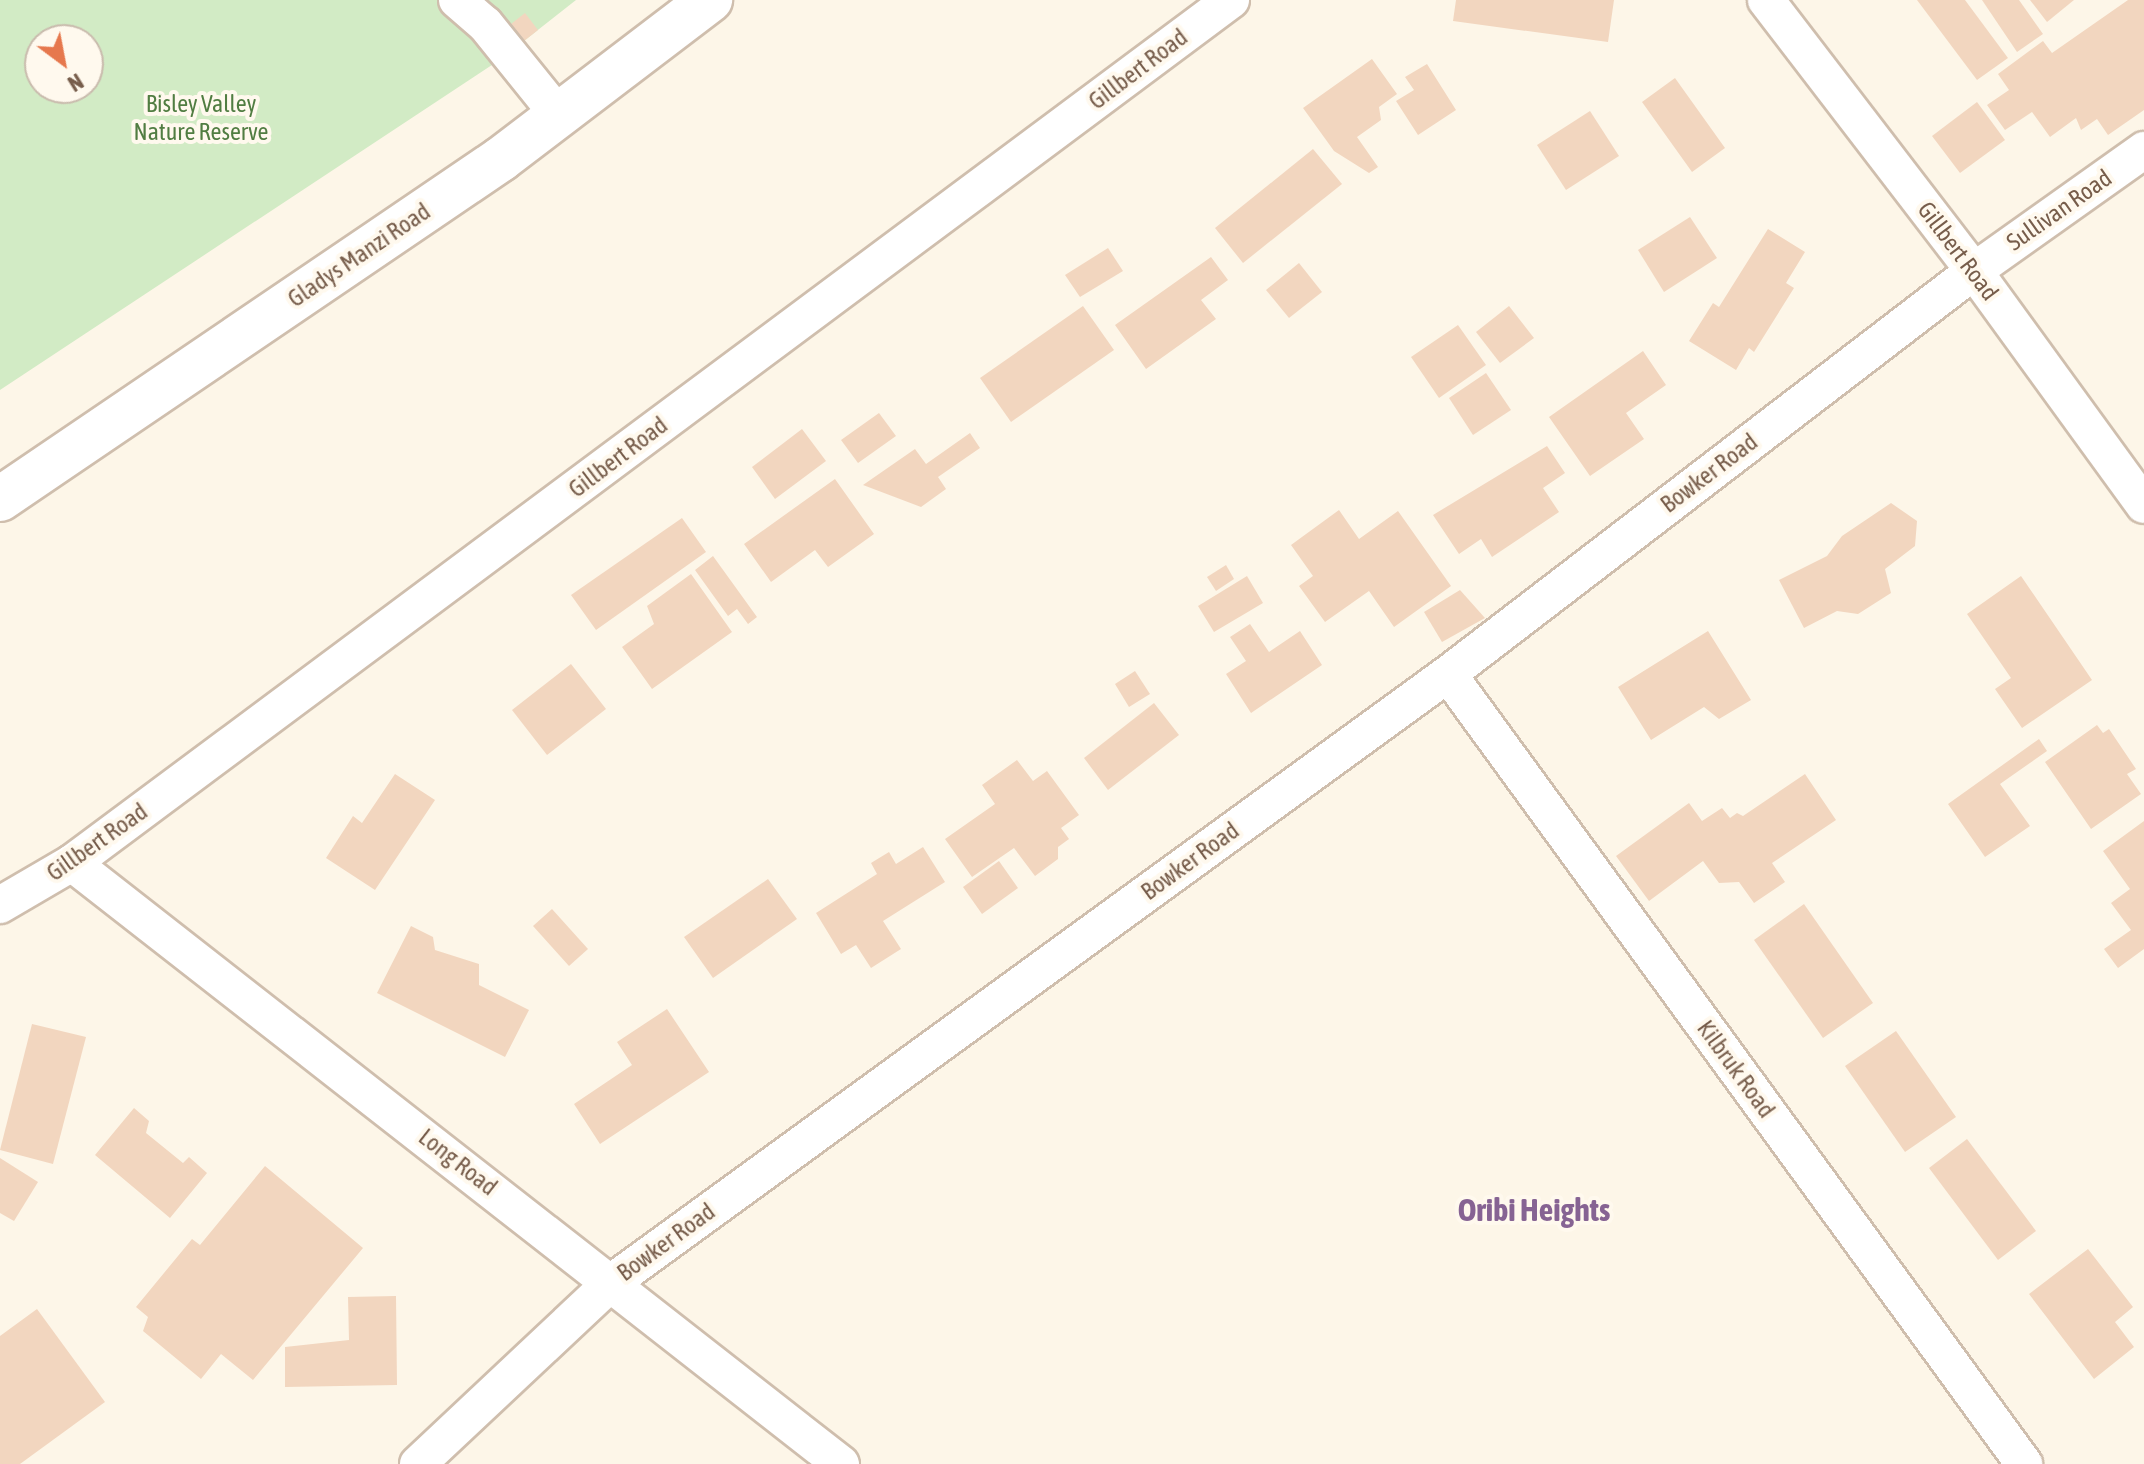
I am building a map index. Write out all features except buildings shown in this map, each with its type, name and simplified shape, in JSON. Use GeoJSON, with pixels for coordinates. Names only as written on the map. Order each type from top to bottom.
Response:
{"type":"FeatureCollection","features":[{"type":"Feature","properties":{"kind":"main road","name":"Gladys Manzi Road"},"geometry":{"type":"LineString","coordinates":[[0,499],[560,117],[710,0]]}},
{"type":"Feature","properties":{"kind":"street"},"geometry":{"type":"LineString","coordinates":[[457,0],[485,24],[560,117]]}},
{"type":"Feature","properties":{"kind":"street","name":"Gillbert Road"},"geometry":{"type":"LineString","coordinates":[[0,905],[72,863],[1231,0]]}},
{"type":"Feature","properties":{"kind":"street","name":"Gillbert Road"},"geometry":{"type":"LineString","coordinates":[[1766,0],[1974,271],[2144,505]]}},
{"type":"Feature","properties":{"kind":"street","name":"Sullivan Road"},"geometry":{"type":"LineString","coordinates":[[1974,271],[2144,150]]}},
{"type":"Feature","properties":{"kind":"street","name":"Bowker Road"},"geometry":{"type":"LineString","coordinates":[[418,1464],[612,1282],[1448,674],[1974,271]]}},
{"type":"Feature","properties":{"kind":"street","name":"Kilbruk Road"},"geometry":{"type":"LineString","coordinates":[[1448,674],[2024,1464]]}},
{"type":"Feature","properties":{"kind":"street","name":"Long Road"},"geometry":{"type":"LineString","coordinates":[[72,863],[841,1464]]}},
{"type":"Feature","properties":{"kind":"green space","name":"Bisley Valley Nature Reserve"},"geometry":{"type":"Polygon","coordinates":[[[0,0],[576,0],[501,59],[0,390],[0,0]]]}},
{"type":"Feature","properties":{"kind":"district","name":"Oribi Heights"},"geometry":{"type":"Point","coordinates":[1534,1210]}}]}
